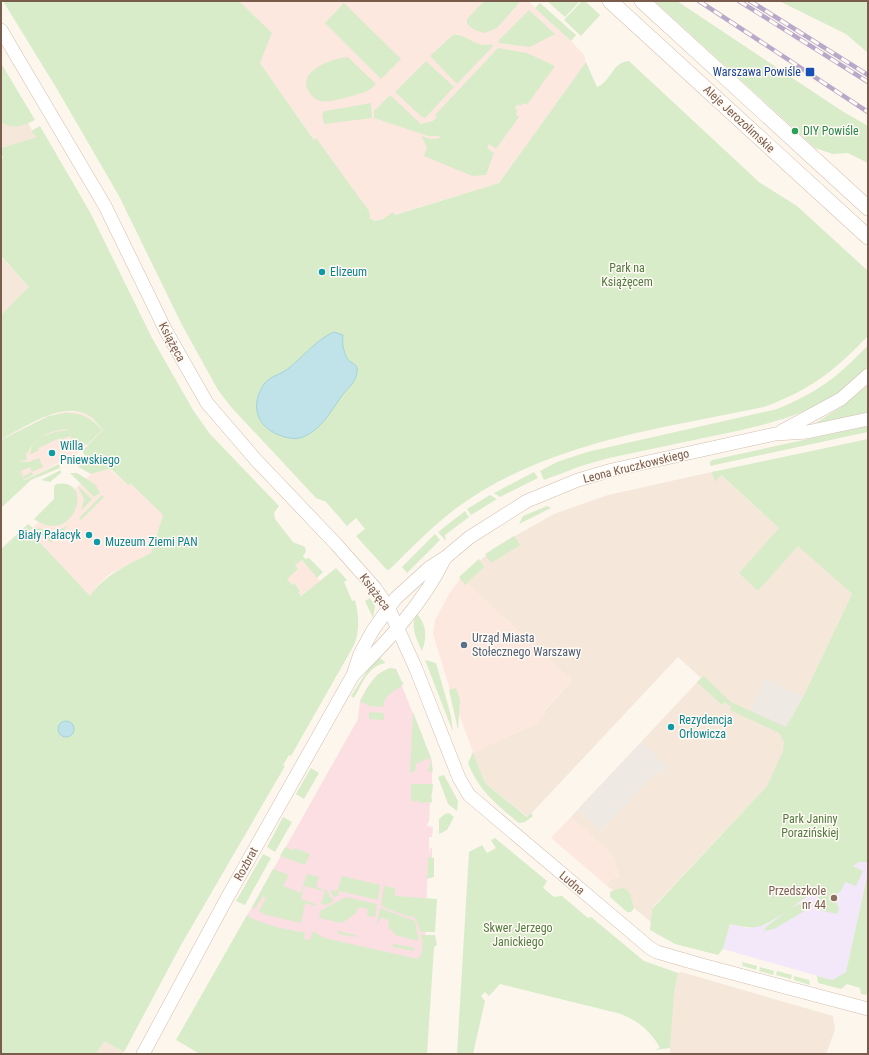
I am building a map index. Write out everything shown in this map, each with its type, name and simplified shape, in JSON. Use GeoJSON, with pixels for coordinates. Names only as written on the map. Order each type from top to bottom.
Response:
{"type":"FeatureCollection","features":[{"type":"Feature","properties":{"kind":"main road","name":"Aleje Jerozolimskie"},"geometry":{"type":"LineString","coordinates":[[642,1],[868,208]]}},
{"type":"Feature","properties":{"kind":"main road","name":"Aleje Jerozolimskie"},"geometry":{"type":"LineString","coordinates":[[615,5],[868,238]]}},
{"type":"Feature","properties":{"kind":"street","name":"Książęca"},"geometry":{"type":"LineString","coordinates":[[1,30],[105,206],[166,332],[207,403],[256,460],[375,588],[394,617]]}},
{"type":"Feature","properties":{"kind":"street","name":"Leona Kruczkowskiego"},"geometry":{"type":"LineString","coordinates":[[775,434],[814,415],[841,399],[868,375]]}},
{"type":"Feature","properties":{"kind":"street","name":"Leona Kruczkowskiego"},"geometry":{"type":"LineString","coordinates":[[394,617],[401,593],[429,568],[446,557],[470,536],[538,496],[578,480],[612,470],[775,434],[807,432],[868,419]]}},
{"type":"Feature","properties":{"kind":"street","name":"Leona Kruczkowskiego"},"geometry":{"type":"LineString","coordinates":[[394,617],[437,576],[446,557]]}},
{"type":"Feature","properties":{"kind":"street","name":"Rozbrat"},"geometry":{"type":"LineString","coordinates":[[143,1054],[223,905],[353,675],[360,654],[394,617]]}},
{"type":"Feature","properties":{"kind":"street","name":"Rozbrat"},"geometry":{"type":"LineString","coordinates":[[353,675],[377,652],[394,617]]}},
{"type":"Feature","properties":{"kind":"street","name":"Ludna"},"geometry":{"type":"LineString","coordinates":[[394,617],[459,778],[469,795],[650,948],[657,952],[709,967],[868,1009]]}},
{"type":"Feature","properties":{"kind":"shaded area"},"geometry":{"type":"Polygon","coordinates":[[[239,1],[528,1],[571,41],[584,55],[586,62],[499,183],[374,221],[368,216],[260,63],[272,33],[239,1]]]}},
{"type":"Feature","properties":{"kind":"shaded area"},"geometry":{"type":"Polygon","coordinates":[[[1,77],[32,130],[31,131],[38,137],[1,148],[1,77]]]}},
{"type":"Feature","properties":{"kind":"shaded area"},"geometry":{"type":"Polygon","coordinates":[[[3,259],[29,287],[1,315],[1,260],[3,259]]]}},
{"type":"Feature","properties":{"kind":"shaded area"},"geometry":{"type":"Polygon","coordinates":[[[64,412],[76,412],[88,415],[103,430],[72,458],[70,457],[25,480],[1,452],[1,439],[48,416],[64,412]]]}},
{"type":"Feature","properties":{"kind":"shaded area","name":"Muzeum Ziemi PAN"},"geometry":{"type":"Polygon","coordinates":[[[109,469],[128,485],[130,483],[163,515],[151,553],[110,574],[99,584],[90,597],[29,531],[91,474],[109,469]]]}},
{"type":"Feature","properties":{"kind":"shaded area"},"geometry":{"type":"Polygon","coordinates":[[[716,471],[852,594],[803,697],[764,680],[786,728],[784,748],[780,760],[767,786],[653,907],[651,912],[651,922],[606,885],[609,880],[619,877],[612,855],[571,817],[578,809],[601,831],[658,770],[662,774],[668,767],[641,742],[701,678],[678,657],[528,817],[485,783],[473,752],[537,723],[544,711],[572,681],[461,578],[494,548],[554,514],[608,495],[716,471]]]}},
{"type":"Feature","properties":{"kind":"shaded area"},"geometry":{"type":"Polygon","coordinates":[[[302,560],[320,581],[300,596],[298,593],[300,591],[286,578],[298,569],[295,565],[302,560]]]}},
{"type":"Feature","properties":{"kind":"shaded area"},"geometry":{"type":"Polygon","coordinates":[[[461,578],[572,681],[544,710],[546,713],[537,723],[473,752],[451,693],[433,634],[435,620],[449,594],[461,578]]]}},
{"type":"Feature","properties":{"kind":"shaded area"},"geometry":{"type":"Polygon","coordinates":[[[390,668],[396,669],[400,681],[404,683],[402,686],[432,762],[432,802],[430,803],[429,822],[427,826],[433,827],[432,837],[429,837],[429,854],[430,848],[432,848],[432,858],[428,859],[424,973],[239,930],[358,719],[360,701],[368,687],[378,674],[390,668]]]}},
{"type":"Feature","properties":{"kind":"shaded area"},"geometry":{"type":"Polygon","coordinates":[[[765,679],[803,697],[786,728],[750,711],[765,679]]]}},
{"type":"Feature","properties":{"kind":"shaded area"},"geometry":{"type":"Polygon","coordinates":[[[641,742],[668,767],[662,774],[658,770],[601,831],[578,809],[641,742]]]}},
{"type":"Feature","properties":{"kind":"shaded area"},"geometry":{"type":"Polygon","coordinates":[[[571,817],[612,855],[619,877],[609,880],[606,885],[551,838],[571,817]]]}},
{"type":"Feature","properties":{"kind":"shaded area","name":"Przedszkole nr 44"},"geometry":{"type":"Polygon","coordinates":[[[859,862],[868,862],[868,872],[846,972],[832,980],[723,949],[730,924],[747,928],[767,924],[859,862]]]}},
{"type":"Feature","properties":{"kind":"shaded area"},"geometry":{"type":"Polygon","coordinates":[[[681,972],[833,1016],[835,1030],[826,1054],[670,1054],[670,1033],[674,993],[678,973],[681,972]]]}},
{"type":"Feature","properties":{"kind":"shaded area"},"geometry":{"type":"Polygon","coordinates":[[[104,1040],[123,1052],[122,1054],[96,1054],[104,1040]]]}},
{"type":"Feature","properties":{"kind":"green space","name":"Park na Książęcem"},"geometry":{"type":"Polygon","coordinates":[[[3,1],[239,1],[272,33],[260,63],[314,140],[316,138],[369,211],[370,218],[374,221],[383,219],[393,212],[395,215],[499,183],[586,62],[597,87],[606,81],[615,68],[623,62],[629,61],[759,182],[797,206],[868,271],[868,336],[844,360],[821,378],[796,393],[764,407],[684,423],[603,442],[526,468],[489,487],[455,509],[430,530],[390,569],[387,570],[356,536],[365,529],[356,518],[347,526],[326,502],[316,498],[231,407],[218,390],[182,325],[119,196],[57,89],[3,1]]]}},
{"type":"Feature","properties":{"kind":"green space"},"geometry":{"type":"Polygon","coordinates":[[[484,1],[517,1],[519,3],[497,28],[485,33],[474,30],[467,24],[467,19],[484,1]]]}},
{"type":"Feature","properties":{"kind":"green space"},"geometry":{"type":"Polygon","coordinates":[[[547,1],[580,1],[565,17],[547,1]]]}},
{"type":"Feature","properties":{"kind":"green space"},"geometry":{"type":"Polygon","coordinates":[[[582,1],[585,1],[600,15],[581,36],[564,20],[582,1]]]}},
{"type":"Feature","properties":{"kind":"green space"},"geometry":{"type":"Polygon","coordinates":[[[654,1],[677,1],[842,111],[868,126],[868,163],[848,153],[833,154],[815,148],[654,1]]]}},
{"type":"Feature","properties":{"kind":"green space"},"geometry":{"type":"Polygon","coordinates":[[[779,1],[868,1],[868,53],[846,34],[779,1]]]}},
{"type":"Feature","properties":{"kind":"green space"},"geometry":{"type":"Polygon","coordinates":[[[344,3],[401,59],[381,79],[325,23],[344,3]]]}},
{"type":"Feature","properties":{"kind":"green space"},"geometry":{"type":"Polygon","coordinates":[[[540,3],[576,35],[571,41],[535,8],[540,3]]]}},
{"type":"Feature","properties":{"kind":"green space"},"geometry":{"type":"Polygon","coordinates":[[[529,10],[555,34],[530,47],[499,43],[499,40],[529,10]]]}},
{"type":"Feature","properties":{"kind":"green space"},"geometry":{"type":"Polygon","coordinates":[[[453,35],[462,36],[475,43],[486,45],[492,44],[493,46],[457,84],[430,56],[453,35]]]}},
{"type":"Feature","properties":{"kind":"green space"},"geometry":{"type":"Polygon","coordinates":[[[498,48],[527,53],[555,66],[527,105],[524,103],[520,106],[517,104],[515,108],[517,110],[516,115],[519,117],[496,149],[489,144],[487,148],[494,153],[486,175],[472,176],[424,156],[427,147],[421,136],[431,139],[440,138],[439,136],[428,136],[374,118],[374,111],[390,95],[421,124],[433,121],[437,117],[435,115],[498,48]]]}},
{"type":"Feature","properties":{"kind":"green space"},"geometry":{"type":"Polygon","coordinates":[[[348,57],[376,84],[374,87],[362,93],[332,101],[317,100],[312,96],[306,84],[308,77],[312,72],[326,63],[348,57]]]}},
{"type":"Feature","properties":{"kind":"green space"},"geometry":{"type":"Polygon","coordinates":[[[426,61],[454,87],[425,118],[422,117],[395,92],[426,61]]]}},
{"type":"Feature","properties":{"kind":"green space"},"geometry":{"type":"Polygon","coordinates":[[[1,63],[35,120],[18,126],[9,126],[1,122],[1,63]]]}},
{"type":"Feature","properties":{"kind":"green space"},"geometry":{"type":"Polygon","coordinates":[[[371,103],[372,118],[324,124],[322,114],[325,111],[371,103]]]}},
{"type":"Feature","properties":{"kind":"green space"},"geometry":{"type":"Polygon","coordinates":[[[40,126],[91,214],[152,338],[193,410],[210,434],[279,506],[274,513],[275,519],[293,542],[305,547],[306,552],[303,556],[305,559],[309,558],[323,572],[317,578],[302,560],[295,565],[298,569],[287,579],[292,585],[294,583],[300,591],[298,593],[301,596],[336,568],[347,580],[344,582],[352,601],[355,600],[358,617],[358,629],[354,645],[291,756],[289,755],[283,765],[285,766],[181,945],[124,1052],[104,1041],[96,1054],[1,1054],[1,549],[28,524],[33,528],[29,531],[90,596],[103,581],[110,576],[125,566],[151,553],[163,515],[131,484],[128,485],[112,470],[109,469],[91,474],[78,467],[87,459],[82,451],[103,430],[88,415],[66,411],[54,414],[32,423],[1,439],[1,315],[29,287],[1,256],[1,161],[3,157],[1,154],[1,148],[37,137],[31,131],[40,126]]]}},
{"type":"Feature","properties":{"kind":"green space"},"geometry":{"type":"Polygon","coordinates":[[[868,345],[868,366],[834,395],[815,406],[796,414],[777,421],[756,426],[609,458],[581,466],[544,480],[540,471],[557,462],[587,452],[777,409],[804,397],[827,383],[868,345]]]}},
{"type":"Feature","properties":{"kind":"green space"},"geometry":{"type":"Polygon","coordinates":[[[868,385],[868,412],[814,424],[841,407],[868,385]]]}},
{"type":"Feature","properties":{"kind":"green space"},"geometry":{"type":"Polygon","coordinates":[[[64,413],[81,415],[94,422],[102,430],[87,445],[83,442],[80,446],[70,451],[67,445],[73,442],[70,436],[61,440],[60,438],[38,448],[39,450],[30,455],[32,446],[36,441],[34,442],[28,453],[26,453],[27,460],[17,461],[28,462],[39,458],[43,467],[32,472],[33,475],[25,479],[12,465],[25,480],[59,464],[60,468],[31,480],[1,508],[1,440],[49,416],[64,413]],[[67,429],[55,431],[42,437],[67,429]],[[30,467],[21,471],[23,476],[32,472],[30,467]]]}},
{"type":"Feature","properties":{"kind":"green space"},"geometry":{"type":"Polygon","coordinates":[[[868,426],[868,432],[710,466],[710,462],[712,460],[868,426]]]}},
{"type":"Feature","properties":{"kind":"green space","name":"Park Janiny Porazińskiej"},"geometry":{"type":"Polygon","coordinates":[[[868,439],[868,862],[859,862],[853,866],[863,871],[856,886],[845,882],[841,891],[834,896],[839,909],[837,914],[815,909],[820,888],[792,907],[805,902],[808,909],[774,929],[764,931],[766,927],[786,912],[760,926],[747,927],[730,924],[723,949],[718,955],[675,944],[650,930],[652,909],[767,786],[783,751],[784,742],[779,733],[730,710],[731,706],[724,702],[722,705],[697,682],[704,676],[731,702],[786,727],[803,697],[852,594],[798,546],[758,591],[739,573],[779,528],[721,475],[715,482],[712,472],[868,439]]]}},
{"type":"Feature","properties":{"kind":"green space"},"geometry":{"type":"Polygon","coordinates":[[[61,470],[61,473],[50,482],[41,480],[61,470]]]}},
{"type":"Feature","properties":{"kind":"green space"},"geometry":{"type":"Polygon","coordinates":[[[534,472],[538,478],[500,497],[494,493],[534,472]]]}},
{"type":"Feature","properties":{"kind":"green space"},"geometry":{"type":"Polygon","coordinates":[[[70,473],[77,473],[95,484],[100,493],[94,497],[70,473]]]}},
{"type":"Feature","properties":{"kind":"green space"},"geometry":{"type":"Polygon","coordinates":[[[56,484],[68,484],[75,490],[77,499],[75,509],[70,519],[60,525],[48,525],[34,519],[54,499],[54,487],[56,484]]]}},
{"type":"Feature","properties":{"kind":"green space"},"geometry":{"type":"Polygon","coordinates":[[[78,486],[92,499],[81,511],[84,499],[78,486]]]}},
{"type":"Feature","properties":{"kind":"green space"},"geometry":{"type":"Polygon","coordinates":[[[102,495],[104,497],[81,520],[79,518],[102,495]]]}},
{"type":"Feature","properties":{"kind":"green space"},"geometry":{"type":"Polygon","coordinates":[[[490,495],[497,499],[471,515],[467,509],[490,495]]]}},
{"type":"Feature","properties":{"kind":"green space"},"geometry":{"type":"Polygon","coordinates":[[[547,506],[551,508],[519,524],[523,516],[547,506]]]}},
{"type":"Feature","properties":{"kind":"green space"},"geometry":{"type":"Polygon","coordinates":[[[465,511],[469,517],[445,535],[446,541],[438,532],[465,511]]]}},
{"type":"Feature","properties":{"kind":"green space"},"geometry":{"type":"Polygon","coordinates":[[[68,526],[51,543],[34,527],[53,532],[68,526]]]}},
{"type":"Feature","properties":{"kind":"green space"},"geometry":{"type":"Polygon","coordinates":[[[435,534],[440,540],[407,573],[402,567],[435,534]]]}},
{"type":"Feature","properties":{"kind":"green space"},"geometry":{"type":"Polygon","coordinates":[[[514,536],[520,545],[491,563],[485,554],[514,536]]]}},
{"type":"Feature","properties":{"kind":"green space"},"geometry":{"type":"Polygon","coordinates":[[[479,559],[484,567],[465,585],[459,577],[479,559]]]}},
{"type":"Feature","properties":{"kind":"green space"},"geometry":{"type":"Polygon","coordinates":[[[370,598],[375,606],[373,618],[365,601],[370,598]]]}},
{"type":"Feature","properties":{"kind":"green space"},"geometry":{"type":"Polygon","coordinates":[[[417,614],[423,623],[425,632],[425,641],[422,651],[414,628],[417,614]]]}},
{"type":"Feature","properties":{"kind":"green space"},"geometry":{"type":"Polygon","coordinates":[[[380,658],[385,663],[369,672],[354,698],[351,696],[372,663],[380,658]]]}},
{"type":"Feature","properties":{"kind":"green space"},"geometry":{"type":"Polygon","coordinates":[[[425,660],[436,663],[451,716],[453,732],[425,660]]]}},
{"type":"Feature","properties":{"kind":"green space"},"geometry":{"type":"Polygon","coordinates":[[[390,668],[396,669],[403,684],[388,696],[383,707],[369,706],[360,701],[376,677],[390,668]]]}},
{"type":"Feature","properties":{"kind":"green space"},"geometry":{"type":"Polygon","coordinates":[[[456,688],[460,700],[458,730],[449,690],[456,688]]]}},
{"type":"Feature","properties":{"kind":"green space"},"geometry":{"type":"Polygon","coordinates":[[[369,712],[384,713],[384,720],[369,719],[369,712]]]}},
{"type":"Feature","properties":{"kind":"green space"},"geometry":{"type":"Polygon","coordinates":[[[413,712],[431,758],[433,771],[428,772],[431,762],[429,758],[416,764],[415,771],[410,773],[413,712]]]}},
{"type":"Feature","properties":{"kind":"green space"},"geometry":{"type":"Polygon","coordinates":[[[473,752],[485,783],[527,817],[531,813],[533,816],[525,822],[519,823],[489,796],[477,782],[468,763],[473,752]]]}},
{"type":"Feature","properties":{"kind":"green space"},"geometry":{"type":"Polygon","coordinates":[[[311,768],[319,773],[304,799],[296,794],[311,768]]]}},
{"type":"Feature","properties":{"kind":"green space"},"geometry":{"type":"Polygon","coordinates":[[[444,775],[458,801],[457,811],[448,804],[438,777],[444,775]]]}},
{"type":"Feature","properties":{"kind":"green space"},"geometry":{"type":"Polygon","coordinates":[[[411,784],[433,784],[432,795],[431,794],[432,802],[419,803],[419,801],[411,801],[411,784]]]}},
{"type":"Feature","properties":{"kind":"green space"},"geometry":{"type":"Polygon","coordinates":[[[449,813],[454,817],[447,830],[439,834],[439,819],[445,814],[449,813]]]}},
{"type":"Feature","properties":{"kind":"green space"},"geometry":{"type":"Polygon","coordinates":[[[283,817],[292,822],[275,852],[267,847],[283,817]]]}},
{"type":"Feature","properties":{"kind":"green space","name":"Skwer Jerzego Janickiego"},"geometry":{"type":"Polygon","coordinates":[[[495,838],[547,881],[543,888],[554,897],[562,896],[588,918],[591,917],[644,961],[678,973],[674,994],[670,1048],[654,1050],[660,1048],[644,1027],[621,1014],[500,984],[489,996],[485,992],[481,996],[485,1001],[473,1054],[457,1054],[469,852],[482,845],[487,853],[496,848],[491,840],[495,838]]]}},
{"type":"Feature","properties":{"kind":"green space"},"geometry":{"type":"Polygon","coordinates":[[[285,847],[293,851],[295,848],[310,854],[305,865],[280,856],[285,847]]]}},
{"type":"Feature","properties":{"kind":"green space"},"geometry":{"type":"Polygon","coordinates":[[[263,854],[271,858],[245,905],[236,901],[263,854]]]}},
{"type":"Feature","properties":{"kind":"green space"},"geometry":{"type":"Polygon","coordinates":[[[426,857],[434,858],[434,877],[427,879],[428,859],[426,857]]]}},
{"type":"Feature","properties":{"kind":"green space"},"geometry":{"type":"Polygon","coordinates":[[[273,869],[289,875],[283,886],[301,893],[307,874],[319,877],[316,887],[328,891],[329,896],[334,901],[326,905],[321,904],[325,891],[304,886],[301,899],[316,904],[316,906],[305,903],[301,923],[266,915],[259,911],[266,898],[263,896],[255,909],[252,907],[273,869]]]}},
{"type":"Feature","properties":{"kind":"green space"},"geometry":{"type":"Polygon","coordinates":[[[868,872],[868,995],[861,994],[860,988],[847,984],[841,989],[818,983],[817,976],[832,980],[846,972],[868,872]]]}},
{"type":"Feature","properties":{"kind":"green space"},"geometry":{"type":"Polygon","coordinates":[[[342,876],[380,885],[378,900],[339,891],[338,896],[333,897],[331,890],[337,891],[342,876]]]}},
{"type":"Feature","properties":{"kind":"green space"},"geometry":{"type":"Polygon","coordinates":[[[384,886],[395,888],[395,896],[437,899],[435,932],[420,932],[417,921],[414,918],[385,908],[381,905],[384,886]]]}},
{"type":"Feature","properties":{"kind":"green space"},"geometry":{"type":"Polygon","coordinates":[[[621,888],[626,889],[630,894],[634,908],[631,912],[627,912],[610,897],[610,892],[621,888]]]}},
{"type":"Feature","properties":{"kind":"green space"},"geometry":{"type":"Polygon","coordinates":[[[346,897],[377,904],[375,917],[367,916],[368,909],[358,907],[356,913],[342,923],[319,918],[320,911],[346,897]]]}},
{"type":"Feature","properties":{"kind":"green space"},"geometry":{"type":"Polygon","coordinates":[[[380,908],[415,921],[419,941],[395,935],[391,929],[388,928],[389,920],[381,918],[377,925],[380,908]]]}},
{"type":"Feature","properties":{"kind":"green space"},"geometry":{"type":"Polygon","coordinates":[[[247,915],[257,921],[274,926],[305,932],[304,939],[310,940],[313,931],[324,938],[418,959],[422,948],[421,935],[435,935],[437,945],[434,947],[427,1054],[200,1054],[176,1040],[247,915]]]}},
{"type":"Feature","properties":{"kind":"green space"},"geometry":{"type":"Polygon","coordinates":[[[338,931],[355,935],[356,937],[338,934],[338,931]]]}},
{"type":"Feature","properties":{"kind":"green space"},"geometry":{"type":"Polygon","coordinates":[[[394,944],[415,948],[414,951],[393,947],[392,945],[394,944]]]}},
{"type":"Feature","properties":{"kind":"green space"},"geometry":{"type":"Polygon","coordinates":[[[742,962],[757,966],[756,970],[743,966],[742,962]]]}},
{"type":"Feature","properties":{"kind":"green space"},"geometry":{"type":"Polygon","coordinates":[[[760,967],[774,971],[773,975],[759,971],[760,967]]]}},
{"type":"Feature","properties":{"kind":"green space"},"geometry":{"type":"Polygon","coordinates":[[[777,971],[792,975],[791,979],[776,975],[777,971]]]}},
{"type":"Feature","properties":{"kind":"green space"},"geometry":{"type":"Polygon","coordinates":[[[794,976],[809,980],[810,985],[794,980],[794,976]]]}},
{"type":"Feature","properties":{"kind":"water"},"geometry":{"type":"Polygon","coordinates":[[[334,332],[343,335],[343,346],[348,360],[357,367],[356,376],[353,382],[325,420],[310,434],[300,438],[288,438],[271,431],[260,420],[258,414],[257,400],[264,384],[269,379],[289,368],[316,343],[334,332]]]}},
{"type":"Feature","properties":{"kind":"water"},"geometry":{"type":"Polygon","coordinates":[[[66,721],[72,723],[74,729],[72,735],[66,737],[60,735],[58,729],[60,723],[66,721]]]}},
{"type":"Feature","properties":{"kind":"railway"},"geometry":{"type":"LineString","coordinates":[[699,1],[868,112]]}},
{"type":"Feature","properties":{"kind":"railway"},"geometry":{"type":"LineString","coordinates":[[739,1],[868,82]]}},
{"type":"Feature","properties":{"kind":"railway"},"geometry":{"type":"LineString","coordinates":[[750,1],[868,75]]}},
{"type":"Feature","properties":{"kind":"place","name":"Warszawa Powiśle"},"geometry":{"type":"Point","coordinates":[810,72]}},
{"type":"Feature","properties":{"kind":"place","name":"DIY Powiśle"},"geometry":{"type":"Point","coordinates":[795,131]}},
{"type":"Feature","properties":{"kind":"place","name":"Elizeum"},"geometry":{"type":"Point","coordinates":[322,272]}},
{"type":"Feature","properties":{"kind":"place","name":"Willa Pniewskiego"},"geometry":{"type":"Point","coordinates":[52,453]}},
{"type":"Feature","properties":{"kind":"place","name":"Biały Pałacyk"},"geometry":{"type":"Point","coordinates":[89,535]}},
{"type":"Feature","properties":{"kind":"place","name":"Muzeum Ziemi PAN"},"geometry":{"type":"Point","coordinates":[97,542]}},
{"type":"Feature","properties":{"kind":"place","name":"Urząd Miasta Stołecznego Warszawy"},"geometry":{"type":"Point","coordinates":[464,645]}},
{"type":"Feature","properties":{"kind":"place","name":"Rezydencja Orłowicza"},"geometry":{"type":"Point","coordinates":[671,727]}},
{"type":"Feature","properties":{"kind":"place","name":"Przedszkole nr 44"},"geometry":{"type":"Point","coordinates":[834,898]}}]}
